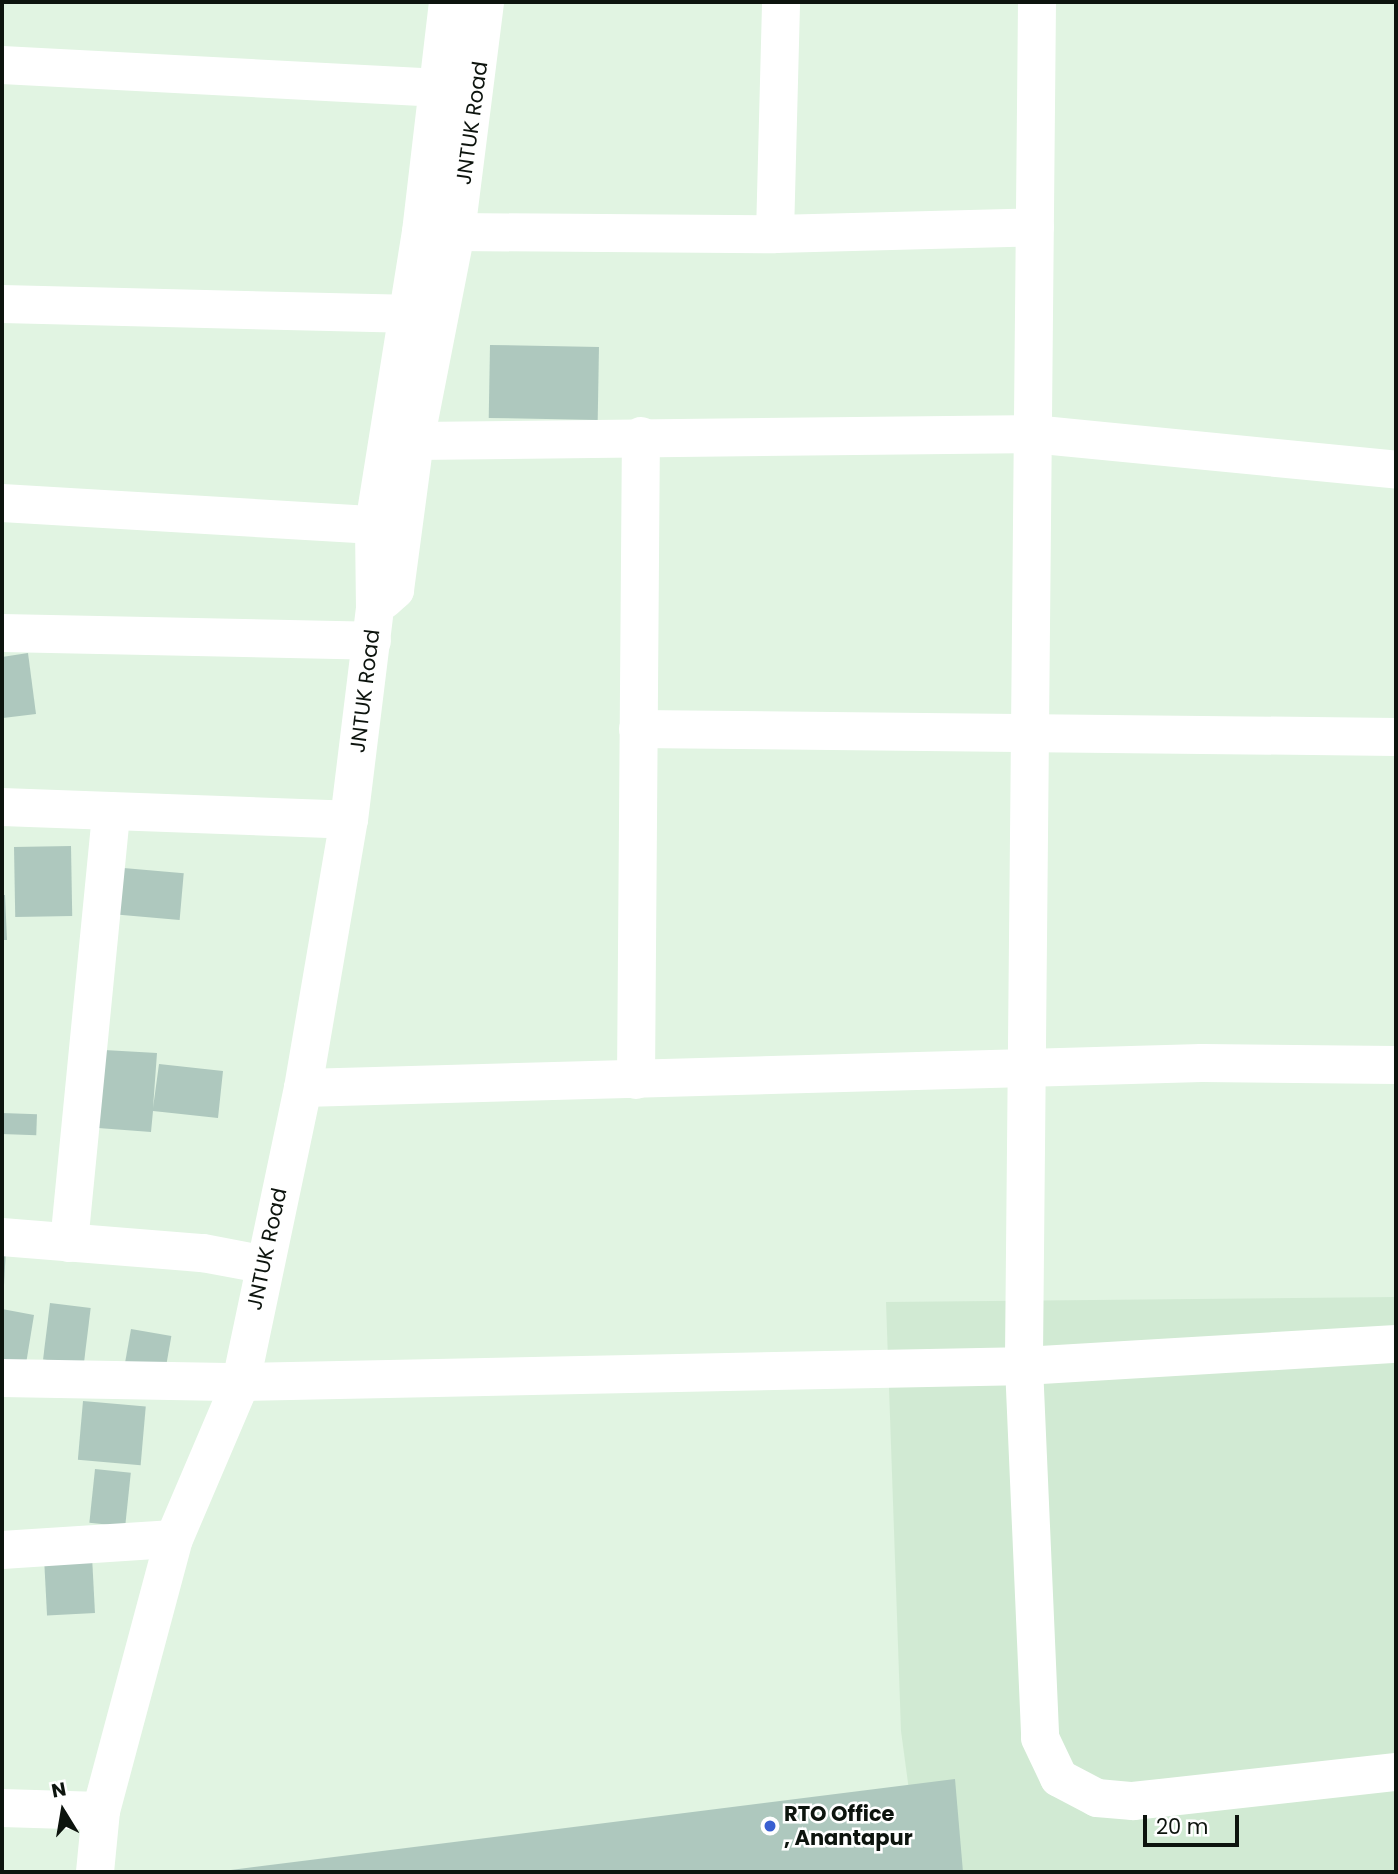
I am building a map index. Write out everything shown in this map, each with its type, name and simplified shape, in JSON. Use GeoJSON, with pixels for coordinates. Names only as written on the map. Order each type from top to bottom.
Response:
{"type":"FeatureCollection","features":[{"type":"Feature","properties":{"kind":"street","name":"JNTUK Road"},"geometry":{"type":"LineString","coordinates":[[95,1872],[101,1811],[174,1539],[241,1382],[261,1264],[303,1088],[349,820],[373,625],[374,525],[440,88],[448,2]]}},
{"type":"Feature","properties":{"kind":"street","name":"JNTUK Road"},"geometry":{"type":"LineString","coordinates":[[373,625],[395,590],[415,441],[456,232],[485,2]]}},
{"type":"Feature","properties":{"kind":"street"},"geometry":{"type":"LineString","coordinates":[[775,234],[781,2]]}},
{"type":"Feature","properties":{"kind":"street"},"geometry":{"type":"LineString","coordinates":[[1037,2],[1024,1070],[1024,1366],[1040,1738],[1059,1778],[1097,1798],[1133,1801],[1396,1772]]}},
{"type":"Feature","properties":{"kind":"street"},"geometry":{"type":"LineString","coordinates":[[2,65],[440,88]]}},
{"type":"Feature","properties":{"kind":"street"},"geometry":{"type":"LineString","coordinates":[[456,232],[775,234],[1035,227]]}},
{"type":"Feature","properties":{"kind":"street"},"geometry":{"type":"LineString","coordinates":[[2,304],[405,314]]}},
{"type":"Feature","properties":{"kind":"street"},"geometry":{"type":"LineString","coordinates":[[415,441],[641,436],[1032,434],[1396,470]]}},
{"type":"Feature","properties":{"kind":"street"},"geometry":{"type":"LineString","coordinates":[[636,1080],[641,436]]}},
{"type":"Feature","properties":{"kind":"street"},"geometry":{"type":"LineString","coordinates":[[2,503],[374,525]]}},
{"type":"Feature","properties":{"kind":"street"},"geometry":{"type":"LineString","coordinates":[[2,633],[373,625]]}},
{"type":"Feature","properties":{"kind":"street"},"geometry":{"type":"LineString","coordinates":[[638,729],[1396,737]]}},
{"type":"Feature","properties":{"kind":"street"},"geometry":{"type":"LineString","coordinates":[[2,807],[349,820]]}},
{"type":"Feature","properties":{"kind":"street"},"geometry":{"type":"LineString","coordinates":[[69,1243],[111,811]]}},
{"type":"Feature","properties":{"kind":"street"},"geometry":{"type":"LineString","coordinates":[[303,1088],[1024,1070],[1396,1065]]}},
{"type":"Feature","properties":{"kind":"street"},"geometry":{"type":"LineString","coordinates":[[2,1237],[261,1264]]}},
{"type":"Feature","properties":{"kind":"street"},"geometry":{"type":"LineString","coordinates":[[2,1378],[241,1382],[1024,1366],[1396,1344]]}},
{"type":"Feature","properties":{"kind":"street"},"geometry":{"type":"LineString","coordinates":[[2,1550],[174,1539]]}},
{"type":"Feature","properties":{"kind":"street"},"geometry":{"type":"LineString","coordinates":[[2,1808],[101,1811]]}},
{"type":"Feature","properties":{"kind":"shaded area"},"geometry":{"type":"Polygon","coordinates":[[[1396,1297],[1396,1872],[920,1872],[901,1731],[886,1302],[1396,1297]]]}},
{"type":"Feature","properties":{"kind":"building"},"geometry":{"type":"Polygon","coordinates":[[[490,345],[599,347],[598,420],[489,418],[490,345]]]}},
{"type":"Feature","properties":{"kind":"building"},"geometry":{"type":"Polygon","coordinates":[[[28,653],[36,714],[3,718],[2,657],[28,653]]]}},
{"type":"Feature","properties":{"kind":"building"},"geometry":{"type":"Polygon","coordinates":[[[71,846],[72,916],[15,917],[14,847],[71,846]]]}},
{"type":"Feature","properties":{"kind":"building"},"geometry":{"type":"Polygon","coordinates":[[[112,867],[184,873],[180,920],[108,914],[112,867]]]}},
{"type":"Feature","properties":{"kind":"building"},"geometry":{"type":"Polygon","coordinates":[[[2,895],[5,895],[7,940],[2,940],[2,895]]]}},
{"type":"Feature","properties":{"kind":"building"},"geometry":{"type":"Polygon","coordinates":[[[104,1050],[157,1053],[153,1108],[159,1064],[223,1071],[218,1118],[153,1111],[151,1132],[98,1128],[104,1050]]]}},
{"type":"Feature","properties":{"kind":"building"},"geometry":{"type":"Polygon","coordinates":[[[2,1113],[37,1114],[36,1135],[2,1134],[2,1113]]]}},
{"type":"Feature","properties":{"kind":"building"},"geometry":{"type":"Polygon","coordinates":[[[2,1248],[6,1248],[4,1285],[2,1284],[2,1248]]]}},
{"type":"Feature","properties":{"kind":"building"},"geometry":{"type":"Polygon","coordinates":[[[50,1303],[91,1308],[84,1365],[43,1360],[50,1303]]]}},
{"type":"Feature","properties":{"kind":"building"},"geometry":{"type":"Polygon","coordinates":[[[2,1309],[34,1315],[25,1370],[2,1366],[2,1309]]]}},
{"type":"Feature","properties":{"kind":"building"},"geometry":{"type":"Polygon","coordinates":[[[131,1329],[171,1336],[164,1379],[123,1372],[131,1329]]]}},
{"type":"Feature","properties":{"kind":"building"},"geometry":{"type":"Polygon","coordinates":[[[83,1401],[146,1406],[141,1465],[78,1460],[83,1401]]]}},
{"type":"Feature","properties":{"kind":"building"},"geometry":{"type":"Polygon","coordinates":[[[95,1469],[131,1473],[125,1526],[89,1523],[95,1469]]]}},
{"type":"Feature","properties":{"kind":"building"},"geometry":{"type":"Polygon","coordinates":[[[92,1556],[95,1613],[47,1615],[44,1559],[92,1556]]]}},
{"type":"Feature","properties":{"kind":"building","name":"RTO Office , Anantapur"},"geometry":{"type":"Polygon","coordinates":[[[955,1779],[963,1872],[223,1872],[223,1871],[955,1779]]]}},
{"type":"Feature","properties":{"kind":"place","name":"RTO Office , Anantapur"},"geometry":{"type":"Point","coordinates":[770,1826]}}]}
